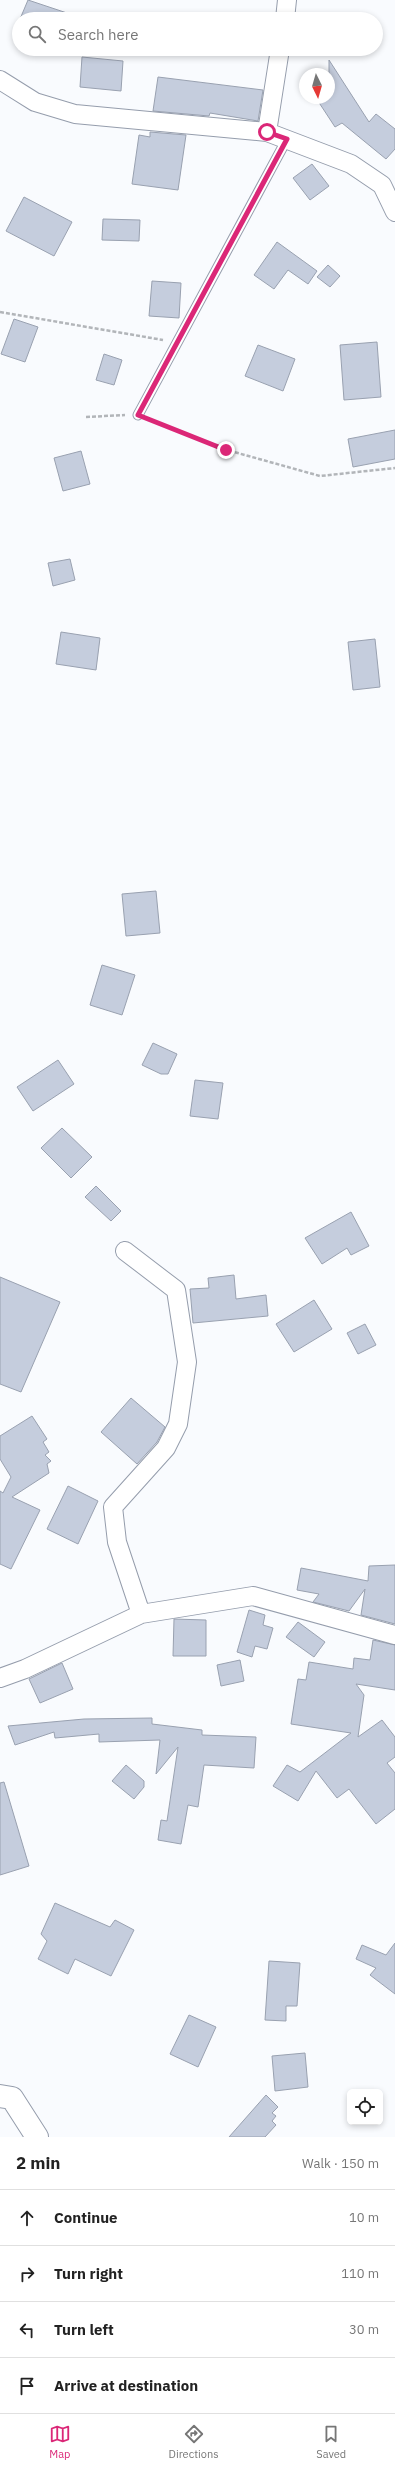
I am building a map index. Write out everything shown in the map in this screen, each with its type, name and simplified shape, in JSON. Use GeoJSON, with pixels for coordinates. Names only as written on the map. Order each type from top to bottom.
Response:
{"type":"FeatureCollection","features":[{"type":"Feature","properties":{"kind":"street"},"geometry":{"type":"LineString","coordinates":[[285,12],[286,0]]}},
{"type":"Feature","properties":{"kind":"street"},"geometry":{"type":"LineString","coordinates":[[267,132],[279,56]]}},
{"type":"Feature","properties":{"kind":"street"},"geometry":{"type":"LineString","coordinates":[[0,80],[35,102],[75,114],[267,132],[351,164],[389,186],[395,212]]}},
{"type":"Feature","properties":{"kind":"street"},"geometry":{"type":"LineString","coordinates":[[125,1251],[176,1290],[187,1362],[178,1424],[169,1442],[113,1507],[117,1542],[141,1614]]}},
{"type":"Feature","properties":{"kind":"street"},"geometry":{"type":"LineString","coordinates":[[0,1678],[25,1669],[141,1614],[253,1596],[395,1635]]}},
{"type":"Feature","properties":{"kind":"street"},"geometry":{"type":"LineString","coordinates":[[0,2096],[12,2098],[37,2137]]}},
{"type":"Feature","properties":{"kind":"lane"},"geometry":{"type":"LineString","coordinates":[[138,415],[287,139]]}},
{"type":"Feature","properties":{"kind":"path"},"geometry":{"type":"LineString","coordinates":[[0,312],[177,342]]}},
{"type":"Feature","properties":{"kind":"path"},"geometry":{"type":"LineString","coordinates":[[86,417],[138,415],[226,450],[320,476],[395,468]]}},
{"type":"Feature","properties":{"kind":"building"},"geometry":{"type":"Polygon","coordinates":[[[28,0],[64,12],[23,12],[28,0]]]}},
{"type":"Feature","properties":{"kind":"building"},"geometry":{"type":"Polygon","coordinates":[[[82,57],[123,61],[121,91],[80,87],[82,57]]]}},
{"type":"Feature","properties":{"kind":"building"},"geometry":{"type":"Polygon","coordinates":[[[329,60],[334,68],[329,68],[329,60]]]}},
{"type":"Feature","properties":{"kind":"building"},"geometry":{"type":"Polygon","coordinates":[[[335,69],[369,122],[376,114],[395,129],[395,149],[386,159],[342,123],[335,127],[320,104],[335,104],[335,69]]]}},
{"type":"Feature","properties":{"kind":"building"},"geometry":{"type":"Polygon","coordinates":[[[158,77],[263,90],[258,121],[210,113],[209,116],[153,111],[158,77]]]}},
{"type":"Feature","properties":{"kind":"building"},"geometry":{"type":"Polygon","coordinates":[[[150,132],[186,135],[178,190],[132,184],[139,135],[150,137],[150,132]]]}},
{"type":"Feature","properties":{"kind":"building"},"geometry":{"type":"Polygon","coordinates":[[[312,164],[329,186],[310,200],[293,178],[312,164]]]}},
{"type":"Feature","properties":{"kind":"building"},"geometry":{"type":"Polygon","coordinates":[[[24,197],[72,222],[54,256],[6,231],[24,197]]]}},
{"type":"Feature","properties":{"kind":"building"},"geometry":{"type":"Polygon","coordinates":[[[103,219],[140,220],[139,241],[102,240],[103,219]]]}},
{"type":"Feature","properties":{"kind":"building"},"geometry":{"type":"Polygon","coordinates":[[[277,242],[317,271],[308,284],[288,270],[274,289],[254,275],[277,242]]]}},
{"type":"Feature","properties":{"kind":"building"},"geometry":{"type":"Polygon","coordinates":[[[328,265],[340,276],[330,287],[317,277],[328,265]]]}},
{"type":"Feature","properties":{"kind":"building"},"geometry":{"type":"Polygon","coordinates":[[[152,281],[181,283],[179,318],[149,316],[152,281]]]}},
{"type":"Feature","properties":{"kind":"building"},"geometry":{"type":"Polygon","coordinates":[[[14,319],[38,327],[25,362],[1,354],[14,319]]]}},
{"type":"Feature","properties":{"kind":"building"},"geometry":{"type":"Polygon","coordinates":[[[377,342],[381,397],[344,400],[340,345],[377,342]]]}},
{"type":"Feature","properties":{"kind":"building"},"geometry":{"type":"Polygon","coordinates":[[[258,345],[295,359],[283,391],[245,376],[258,345]]]}},
{"type":"Feature","properties":{"kind":"building"},"geometry":{"type":"Polygon","coordinates":[[[104,354],[122,360],[114,385],[96,380],[104,354]]]}},
{"type":"Feature","properties":{"kind":"building"},"geometry":{"type":"Polygon","coordinates":[[[395,430],[395,459],[353,467],[348,439],[395,430]]]}},
{"type":"Feature","properties":{"kind":"building"},"geometry":{"type":"Polygon","coordinates":[[[81,451],[90,484],[63,491],[54,458],[81,451]]]}},
{"type":"Feature","properties":{"kind":"building"},"geometry":{"type":"Polygon","coordinates":[[[70,559],[75,580],[53,586],[48,563],[70,559]]]}},
{"type":"Feature","properties":{"kind":"building"},"geometry":{"type":"Polygon","coordinates":[[[61,632],[100,638],[96,670],[56,664],[61,632]]]}},
{"type":"Feature","properties":{"kind":"building"},"geometry":{"type":"Polygon","coordinates":[[[375,639],[380,687],[353,690],[348,642],[375,639]]]}},
{"type":"Feature","properties":{"kind":"building"},"geometry":{"type":"Polygon","coordinates":[[[156,891],[160,933],[126,936],[122,894],[156,891]]]}},
{"type":"Feature","properties":{"kind":"building"},"geometry":{"type":"Polygon","coordinates":[[[102,965],[135,975],[122,1015],[90,1005],[102,965]]]}},
{"type":"Feature","properties":{"kind":"building"},"geometry":{"type":"Polygon","coordinates":[[[153,1043],[177,1054],[168,1074],[161,1074],[142,1065],[153,1043]]]}},
{"type":"Feature","properties":{"kind":"building"},"geometry":{"type":"Polygon","coordinates":[[[58,1060],[74,1084],[33,1111],[17,1087],[58,1060]]]}},
{"type":"Feature","properties":{"kind":"building"},"geometry":{"type":"Polygon","coordinates":[[[195,1080],[223,1083],[218,1119],[190,1116],[195,1080]]]}},
{"type":"Feature","properties":{"kind":"building"},"geometry":{"type":"Polygon","coordinates":[[[62,1128],[92,1157],[71,1178],[41,1148],[62,1128]]]}},
{"type":"Feature","properties":{"kind":"building"},"geometry":{"type":"Polygon","coordinates":[[[96,1186],[121,1211],[111,1221],[85,1197],[96,1186]]]}},
{"type":"Feature","properties":{"kind":"building"},"geometry":{"type":"Polygon","coordinates":[[[351,1212],[369,1246],[351,1255],[347,1248],[322,1264],[305,1238],[351,1212]]]}},
{"type":"Feature","properties":{"kind":"building"},"geometry":{"type":"Polygon","coordinates":[[[234,1275],[236,1299],[266,1295],[268,1316],[193,1323],[190,1289],[209,1288],[208,1278],[234,1275]]]}},
{"type":"Feature","properties":{"kind":"building"},"geometry":{"type":"Polygon","coordinates":[[[0,1277],[60,1302],[21,1392],[0,1384],[0,1277]]]}},
{"type":"Feature","properties":{"kind":"building"},"geometry":{"type":"Polygon","coordinates":[[[314,1300],[332,1329],[294,1352],[276,1324],[314,1300]]]}},
{"type":"Feature","properties":{"kind":"building"},"geometry":{"type":"Polygon","coordinates":[[[365,1324],[376,1345],[358,1354],[347,1333],[365,1324]]]}},
{"type":"Feature","properties":{"kind":"building"},"geometry":{"type":"Polygon","coordinates":[[[131,1398],[165,1427],[157,1442],[137,1464],[101,1432],[131,1398]]]}},
{"type":"Feature","properties":{"kind":"building"},"geometry":{"type":"Polygon","coordinates":[[[32,1416],[47,1439],[43,1442],[49,1452],[45,1455],[51,1461],[47,1464],[49,1473],[12,1497],[40,1510],[11,1569],[0,1564],[0,1491],[3,1493],[11,1477],[0,1459],[0,1436],[32,1416]]]}},
{"type":"Feature","properties":{"kind":"building"},"geometry":{"type":"Polygon","coordinates":[[[68,1486],[98,1501],[78,1544],[47,1529],[68,1486]]]}},
{"type":"Feature","properties":{"kind":"building"},"geometry":{"type":"Polygon","coordinates":[[[395,1565],[395,1624],[361,1615],[365,1589],[349,1611],[313,1602],[319,1594],[297,1590],[301,1568],[368,1581],[369,1566],[395,1565]]]}},
{"type":"Feature","properties":{"kind":"building"},"geometry":{"type":"Polygon","coordinates":[[[249,1610],[265,1615],[263,1625],[273,1628],[267,1649],[255,1646],[252,1657],[237,1652],[249,1610]]]}},
{"type":"Feature","properties":{"kind":"building"},"geometry":{"type":"Polygon","coordinates":[[[174,1619],[206,1620],[206,1656],[173,1656],[174,1619]]]}},
{"type":"Feature","properties":{"kind":"building"},"geometry":{"type":"Polygon","coordinates":[[[298,1622],[325,1642],[314,1657],[286,1637],[298,1622]]]}},
{"type":"Feature","properties":{"kind":"building"},"geometry":{"type":"Polygon","coordinates":[[[373,1640],[395,1645],[395,1690],[356,1684],[364,1695],[358,1737],[382,1720],[395,1737],[395,1757],[387,1763],[395,1773],[395,1809],[376,1824],[349,1789],[337,1798],[316,1771],[298,1801],[273,1786],[287,1765],[300,1772],[351,1733],[291,1724],[298,1679],[306,1680],[309,1662],[353,1669],[354,1658],[370,1660],[373,1640]]]}},
{"type":"Feature","properties":{"kind":"building"},"geometry":{"type":"Polygon","coordinates":[[[240,1660],[244,1681],[221,1686],[217,1665],[240,1660]]]}},
{"type":"Feature","properties":{"kind":"building"},"geometry":{"type":"Polygon","coordinates":[[[62,1663],[73,1689],[40,1703],[29,1679],[62,1663]]]}},
{"type":"Feature","properties":{"kind":"building"},"geometry":{"type":"Polygon","coordinates":[[[152,1718],[152,1724],[202,1730],[202,1735],[256,1737],[254,1768],[204,1765],[198,1807],[188,1805],[181,1844],[158,1840],[161,1820],[167,1821],[178,1747],[156,1774],[160,1740],[99,1742],[99,1734],[55,1738],[54,1732],[15,1745],[8,1726],[84,1719],[152,1718]]]}},
{"type":"Feature","properties":{"kind":"building"},"geometry":{"type":"Polygon","coordinates":[[[126,1765],[144,1781],[144,1787],[134,1799],[112,1781],[126,1765]]]}},
{"type":"Feature","properties":{"kind":"building"},"geometry":{"type":"Polygon","coordinates":[[[4,1782],[29,1866],[0,1875],[0,1783],[4,1782]]]}},
{"type":"Feature","properties":{"kind":"building"},"geometry":{"type":"Polygon","coordinates":[[[55,1903],[110,1927],[115,1920],[134,1930],[111,1976],[75,1959],[68,1974],[38,1959],[47,1941],[41,1934],[55,1903]]]}},
{"type":"Feature","properties":{"kind":"building"},"geometry":{"type":"Polygon","coordinates":[[[395,1943],[395,1994],[370,1975],[376,1968],[356,1959],[362,1945],[386,1955],[395,1943]]]}},
{"type":"Feature","properties":{"kind":"building"},"geometry":{"type":"Polygon","coordinates":[[[269,1961],[300,1963],[297,2006],[286,2006],[286,2021],[265,2020],[269,1961]]]}},
{"type":"Feature","properties":{"kind":"building"},"geometry":{"type":"Polygon","coordinates":[[[189,2015],[216,2027],[198,2067],[170,2054],[189,2015]]]}},
{"type":"Feature","properties":{"kind":"building"},"geometry":{"type":"Polygon","coordinates":[[[305,2053],[308,2087],[275,2091],[272,2056],[305,2053]]]}},
{"type":"Feature","properties":{"kind":"building"},"geometry":{"type":"Polygon","coordinates":[[[266,2095],[278,2107],[272,2113],[276,2116],[272,2121],[276,2125],[265,2137],[229,2137],[266,2095]]]}},
{"type":"Feature","properties":{"kind":"route"},"geometry":{"type":"LineString","coordinates":[[226,450],[138,415],[287,139],[267,132]]}}]}
